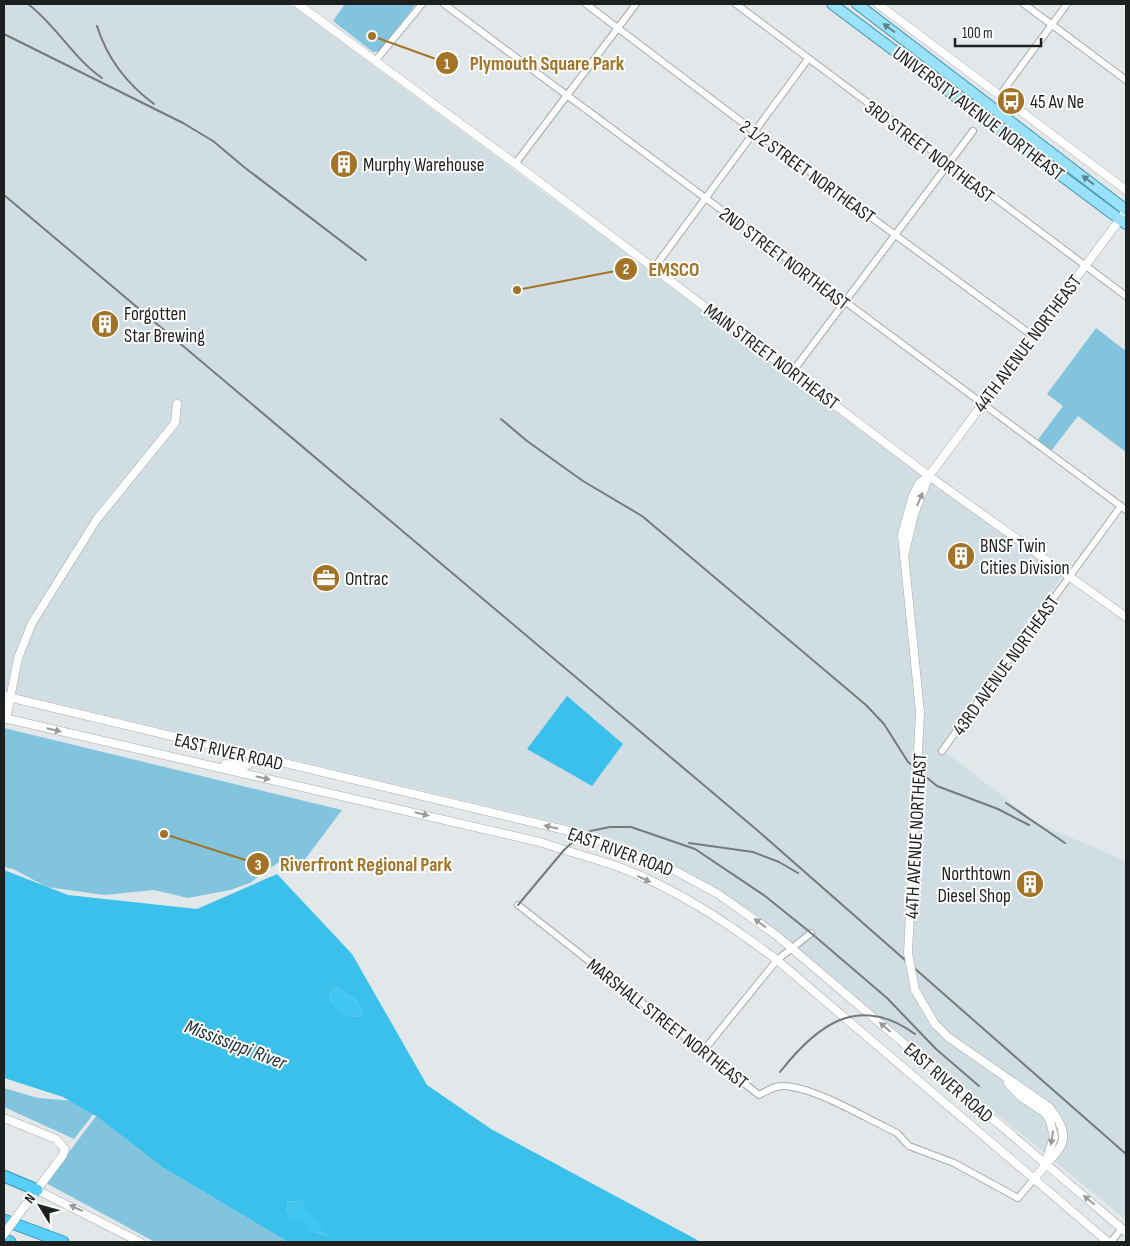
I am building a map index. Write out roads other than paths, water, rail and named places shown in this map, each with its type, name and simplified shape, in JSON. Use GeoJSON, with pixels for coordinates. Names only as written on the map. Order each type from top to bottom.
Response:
{"type":"FeatureCollection","features":[{"type":"Feature","properties":{"kind":"highway"},"geometry":{"type":"LineString","coordinates":[[4,1176],[37,1190]]}},
{"type":"Feature","properties":{"kind":"highway"},"geometry":{"type":"LineString","coordinates":[[4,1220],[63,1242]]}},
{"type":"Feature","properties":{"kind":"highway"},"geometry":{"type":"LineString","coordinates":[[4,1240],[10,1242]]}},
{"type":"Feature","properties":{"kind":"main road","name":"UNIVERSITY AVENUE NORTHEAST"},"geometry":{"type":"LineString","coordinates":[[832,4],[1125,216]]}},
{"type":"Feature","properties":{"kind":"main road","name":"UNIVERSITY AVENUE NORTHEAST"},"geometry":{"type":"LineString","coordinates":[[857,4],[1125,216]]}},
{"type":"Feature","properties":{"kind":"street","name":"MAIN STREET NORTHEAST"},"geometry":{"type":"LineString","coordinates":[[298,4],[793,371],[929,476],[1126,617]]}},
{"type":"Feature","properties":{"kind":"street"},"geometry":{"type":"LineString","coordinates":[[376,60],[422,4]]}},
{"type":"Feature","properties":{"kind":"street","name":"2ND STREET NORTHEAST"},"geometry":{"type":"LineString","coordinates":[[444,4],[1124,508]]}},
{"type":"Feature","properties":{"kind":"street","name":"2 1/2 STREET NORTHEAST"},"geometry":{"type":"LineString","coordinates":[[586,4],[755,132],[1033,336]]}},
{"type":"Feature","properties":{"kind":"street"},"geometry":{"type":"LineString","coordinates":[[515,164],[636,4]]}},
{"type":"Feature","properties":{"kind":"street","name":"3RD STREET NORTHEAST"},"geometry":{"type":"LineString","coordinates":[[736,4],[808,60],[1126,296]]}},
{"type":"Feature","properties":{"kind":"street","name":"UNIVERSITY AVENUE NORTHEAST"},"geometry":{"type":"LineString","coordinates":[[878,4],[1126,190]]}},
{"type":"Feature","properties":{"kind":"street"},"geometry":{"type":"LineString","coordinates":[[1024,4],[1126,80]]}},
{"type":"Feature","properties":{"kind":"street"},"geometry":{"type":"LineString","coordinates":[[1000,95],[1067,4]]}},
{"type":"Feature","properties":{"kind":"street"},"geometry":{"type":"LineString","coordinates":[[654,268],[808,60]]}},
{"type":"Feature","properties":{"kind":"street"},"geometry":{"type":"LineString","coordinates":[[793,371],[896,236],[973,130]]}},
{"type":"Feature","properties":{"kind":"street","name":"44TH AVENUE NORTHEAST"},"geometry":{"type":"LineString","coordinates":[[1034,1179],[1045,1164],[1058,1153],[1062,1141],[1058,1118],[1041,1101],[1002,1076],[948,1037],[935,1024],[915,990],[908,953],[920,712],[904,556],[914,514],[929,476],[1086,265],[1125,216]]}},
{"type":"Feature","properties":{"kind":"street"},"geometry":{"type":"LineString","coordinates":[[5,719],[7,697],[18,658],[32,623],[97,518],[175,423],[177,404]]}},
{"type":"Feature","properties":{"kind":"street","name":"43RD AVENUE NORTHEAST"},"geometry":{"type":"LineString","coordinates":[[942,751],[1070,576],[1124,508]]}},
{"type":"Feature","properties":{"kind":"street","name":"EAST RIVER ROAD"},"geometry":{"type":"LineString","coordinates":[[7,697],[582,834],[670,868],[718,894],[792,948],[1124,1230]]}},
{"type":"Feature","properties":{"kind":"street","name":"EAST RIVER ROAD"},"geometry":{"type":"LineString","coordinates":[[5,719],[540,842],[620,868],[722,920],[776,960],[1109,1242]]}},
{"type":"Feature","properties":{"kind":"street"},"geometry":{"type":"LineString","coordinates":[[199,763],[211,761],[243,766],[251,764],[257,758]]}},
{"type":"Feature","properties":{"kind":"street","name":"MARSHALL STREET NORTHEAST"},"geometry":{"type":"LineString","coordinates":[[518,905],[759,1095],[775,1087],[785,1086],[806,1090],[897,1133],[909,1146],[954,1163],[1018,1198],[1034,1179]]}},
{"type":"Feature","properties":{"kind":"street"},"geometry":{"type":"LineString","coordinates":[[704,1050],[776,960],[811,933]]}},
{"type":"Feature","properties":{"kind":"street"},"geometry":{"type":"LineString","coordinates":[[4,1118],[60,1142],[65,1149],[63,1155],[4,1234]]}},
{"type":"Feature","properties":{"kind":"street"},"geometry":{"type":"LineString","coordinates":[[37,1190],[140,1242]]}},
{"type":"Feature","properties":{"kind":"street"},"geometry":{"type":"LineString","coordinates":[[1109,1242],[1124,1230]]}},
{"type":"Feature","properties":{"kind":"water"},"geometry":{"type":"Polygon","coordinates":[[[567,696],[623,744],[592,786],[527,749],[567,696]]]}},
{"type":"Feature","properties":{"kind":"water","name":"Mississippi River"},"geometry":{"type":"Polygon","coordinates":[[[4,870],[68,895],[197,909],[277,874],[352,954],[427,1085],[491,1129],[701,1242],[288,1242],[162,1167],[96,1116],[63,1097],[4,1078],[4,870]],[[335,987],[329,997],[339,1010],[347,1015],[364,1017],[356,1000],[335,987]],[[288,1201],[287,1208],[290,1218],[297,1221],[303,1219],[311,1231],[328,1236],[321,1226],[322,1219],[317,1220],[301,1202],[288,1201]]]}},
{"type":"Feature","properties":{"kind":"railway"},"geometry":{"type":"LineString","coordinates":[[28,4],[38,12],[82,61],[102,78]]}},
{"type":"Feature","properties":{"kind":"railway"},"geometry":{"type":"LineString","coordinates":[[97,26],[106,49],[119,70],[135,88],[154,104]]}},
{"type":"Feature","properties":{"kind":"railway"},"geometry":{"type":"LineString","coordinates":[[4,34],[183,123],[213,141],[366,260]]}},
{"type":"Feature","properties":{"kind":"railway"},"geometry":{"type":"LineString","coordinates":[[4,195],[757,830],[1126,1154]]}},
{"type":"Feature","properties":{"kind":"railway"},"geometry":{"type":"LineString","coordinates":[[501,419],[527,441],[583,481],[642,516],[866,705],[884,724],[908,762],[937,786],[998,809],[1029,825]]}},
{"type":"Feature","properties":{"kind":"railway"},"geometry":{"type":"LineString","coordinates":[[1006,803],[1065,843]]}},
{"type":"Feature","properties":{"kind":"railway"},"geometry":{"type":"LineString","coordinates":[[518,905],[564,850],[576,839],[590,831],[610,827],[631,827],[695,849],[765,896],[811,933],[887,998],[936,1049],[979,1086]]}},
{"type":"Feature","properties":{"kind":"railway"},"geometry":{"type":"LineString","coordinates":[[689,843],[753,852],[779,862],[798,873]]}},
{"type":"Feature","properties":{"kind":"railway"},"geometry":{"type":"LineString","coordinates":[[780,1072],[809,1040],[840,1020],[857,1016],[875,1016],[894,1022],[915,1034]]}},
{"type":"Feature","properties":{"kind":"place","name":"Plymouth Square Park"},"geometry":{"type":"Point","coordinates":[372,36]}},
{"type":"Feature","properties":{"kind":"place","name":"45 Av Ne"},"geometry":{"type":"Point","coordinates":[1011,101]}},
{"type":"Feature","properties":{"kind":"place","name":"Murphy Warehouse"},"geometry":{"type":"Point","coordinates":[344,164]}},
{"type":"Feature","properties":{"kind":"place","name":"EMSCO"},"geometry":{"type":"Point","coordinates":[517,290]}},
{"type":"Feature","properties":{"kind":"place","name":"Forgotten Star Brewing"},"geometry":{"type":"Point","coordinates":[105,324]}},
{"type":"Feature","properties":{"kind":"place","name":"BNSF Twin Cities Division"},"geometry":{"type":"Point","coordinates":[961,556]}},
{"type":"Feature","properties":{"kind":"place","name":"Ontrac"},"geometry":{"type":"Point","coordinates":[326,578]}},
{"type":"Feature","properties":{"kind":"place","name":"Riverfront Regional Park"},"geometry":{"type":"Point","coordinates":[164,834]}},
{"type":"Feature","properties":{"kind":"place","name":"Northtown Diesel Shop"},"geometry":{"type":"Point","coordinates":[1030,884]}}]}
